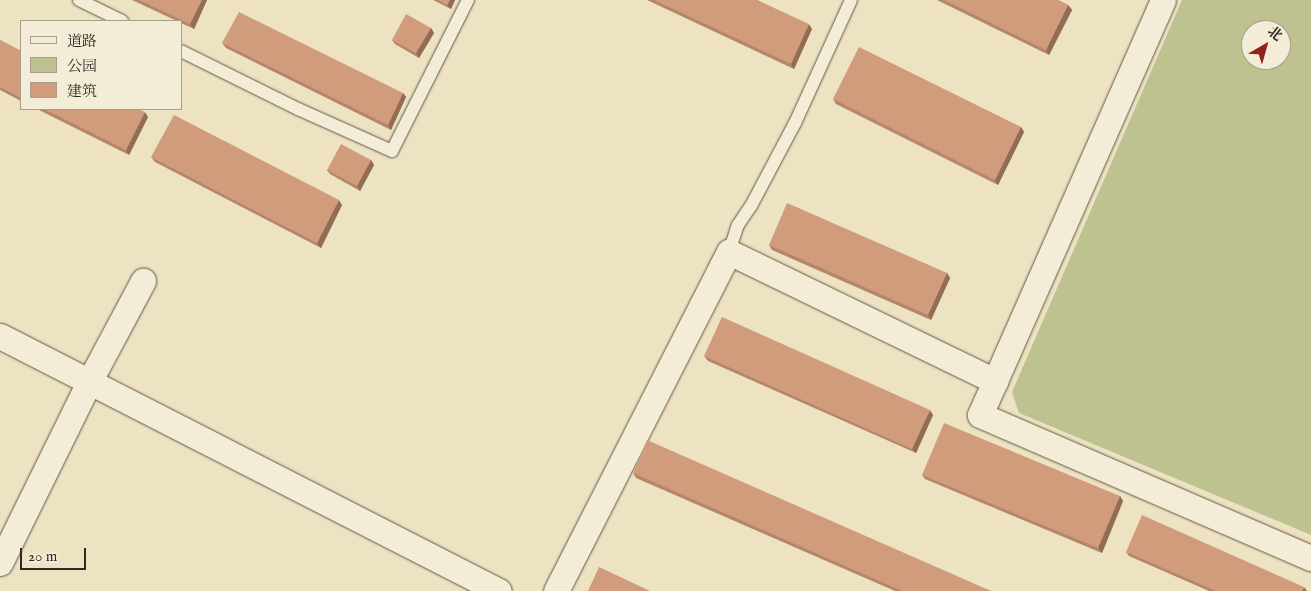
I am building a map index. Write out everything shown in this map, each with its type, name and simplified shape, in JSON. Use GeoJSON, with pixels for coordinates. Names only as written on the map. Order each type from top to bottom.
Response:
{"type":"FeatureCollection","features":[{"type":"Feature","properties":{"kind":"street"},"geometry":{"type":"LineString","coordinates":[[1162,0],[980,415],[1311,558]]}},
{"type":"Feature","properties":{"kind":"street"},"geometry":{"type":"LineString","coordinates":[[556,591],[729,252],[995,381]]}},
{"type":"Feature","properties":{"kind":"street"},"geometry":{"type":"LineString","coordinates":[[0,563],[89,382],[143,281]]}},
{"type":"Feature","properties":{"kind":"street"},"geometry":{"type":"LineString","coordinates":[[0,336],[499,591]]}},
{"type":"Feature","properties":{"kind":"lane"},"geometry":{"type":"LineString","coordinates":[[79,0],[120,20]]}},
{"type":"Feature","properties":{"kind":"lane"},"geometry":{"type":"LineString","coordinates":[[182,51],[298,109],[392,151],[468,0]]}},
{"type":"Feature","properties":{"kind":"lane"},"geometry":{"type":"LineString","coordinates":[[729,252],[738,225],[752,206],[794,123],[851,0]]}},
{"type":"Feature","properties":{"kind":"green space"},"geometry":{"type":"Polygon","coordinates":[[[1182,0],[1311,0],[1311,535],[1019,413],[1012,392],[1182,0]]]}},
{"type":"Feature","properties":{"kind":"building"},"geometry":{"type":"Polygon","coordinates":[[[139,0],[202,0],[190,24],[139,0]]]}},
{"type":"Feature","properties":{"kind":"building"},"geometry":{"type":"Polygon","coordinates":[[[438,0],[450,0],[447,5],[438,0]]]}},
{"type":"Feature","properties":{"kind":"building"},"geometry":{"type":"Polygon","coordinates":[[[654,0],[757,0],[809,24],[791,64],[654,0]]]}},
{"type":"Feature","properties":{"kind":"building"},"geometry":{"type":"Polygon","coordinates":[[[944,0],[1058,0],[1068,5],[1046,50],[944,0]]]}},
{"type":"Feature","properties":{"kind":"building"},"geometry":{"type":"Polygon","coordinates":[[[239,12],[403,93],[388,125],[222,43],[239,12]]]}},
{"type":"Feature","properties":{"kind":"building"},"geometry":{"type":"Polygon","coordinates":[[[406,14],[431,28],[416,53],[392,40],[406,14]]]}},
{"type":"Feature","properties":{"kind":"building"},"geometry":{"type":"Polygon","coordinates":[[[0,40],[20,50],[20,97],[0,87],[0,40]]]}},
{"type":"Feature","properties":{"kind":"building"},"geometry":{"type":"Polygon","coordinates":[[[859,47],[1021,127],[995,180],[833,99],[859,47]]]}},
{"type":"Feature","properties":{"kind":"building"},"geometry":{"type":"Polygon","coordinates":[[[46,110],[140,110],[145,112],[126,150],[46,110]]]}},
{"type":"Feature","properties":{"kind":"building"},"geometry":{"type":"Polygon","coordinates":[[[174,115],[339,200],[317,243],[151,157],[174,115]]]}},
{"type":"Feature","properties":{"kind":"building"},"geometry":{"type":"Polygon","coordinates":[[[341,144],[371,160],[357,186],[327,170],[341,144]]]}},
{"type":"Feature","properties":{"kind":"building"},"geometry":{"type":"Polygon","coordinates":[[[787,203],[947,273],[928,315],[769,245],[787,203]]]}},
{"type":"Feature","properties":{"kind":"building"},"geometry":{"type":"Polygon","coordinates":[[[722,317],[930,410],[912,449],[704,356],[722,317]]]}},
{"type":"Feature","properties":{"kind":"building"},"geometry":{"type":"Polygon","coordinates":[[[944,423],[1120,496],[1098,548],[922,475],[944,423]]]}},
{"type":"Feature","properties":{"kind":"building"},"geometry":{"type":"Polygon","coordinates":[[[647,440],[991,591],[902,591],[633,473],[647,440]]]}},
{"type":"Feature","properties":{"kind":"building"},"geometry":{"type":"Polygon","coordinates":[[[1142,515],[1304,587],[1302,591],[1216,591],[1126,552],[1142,515]]]}},
{"type":"Feature","properties":{"kind":"building"},"geometry":{"type":"Polygon","coordinates":[[[599,567],[650,591],[588,591],[599,567]]]}}]}
